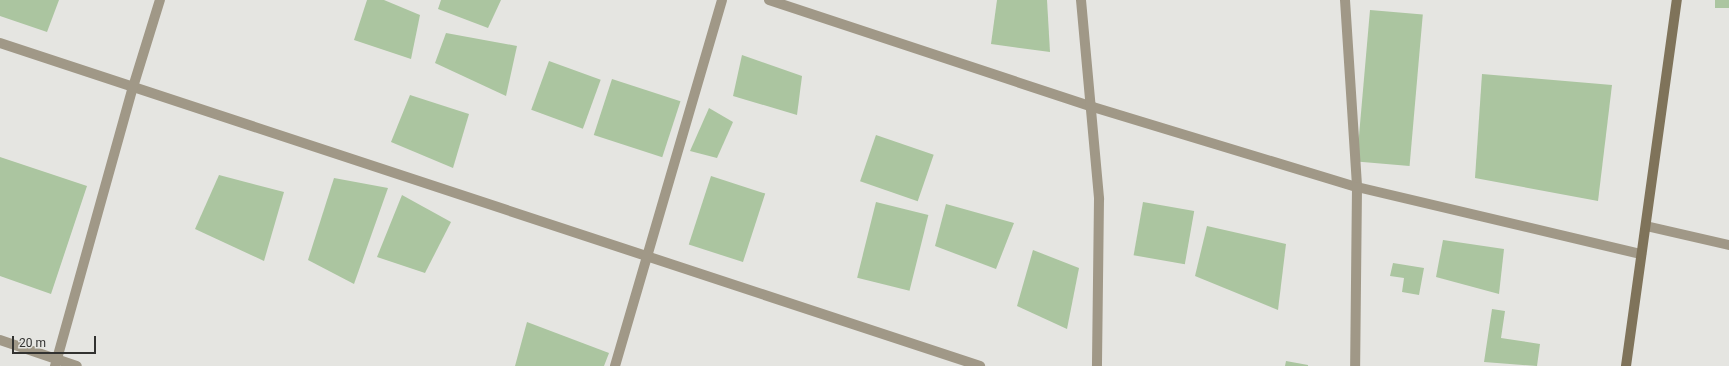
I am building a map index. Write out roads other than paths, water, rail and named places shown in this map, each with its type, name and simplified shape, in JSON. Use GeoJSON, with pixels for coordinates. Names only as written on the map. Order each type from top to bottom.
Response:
{"type":"FeatureCollection","features":[{"type":"Feature","properties":{"kind":"street"},"geometry":{"type":"LineString","coordinates":[[56,362],[133,86],[160,0]]}},
{"type":"Feature","properties":{"kind":"street"},"geometry":{"type":"LineString","coordinates":[[614,366],[722,0]]}},
{"type":"Feature","properties":{"kind":"street"},"geometry":{"type":"LineString","coordinates":[[768,0],[1093,107],[1357,186],[1641,254]]}},
{"type":"Feature","properties":{"kind":"street"},"geometry":{"type":"LineString","coordinates":[[1081,0],[1093,107],[1099,199],[1097,366]]}},
{"type":"Feature","properties":{"kind":"street"},"geometry":{"type":"LineString","coordinates":[[1345,0],[1357,186],[1355,366]]}},
{"type":"Feature","properties":{"kind":"street"},"geometry":{"type":"LineString","coordinates":[[1626,366],[1677,0]]}},
{"type":"Feature","properties":{"kind":"street"},"geometry":{"type":"LineString","coordinates":[[0,44],[133,86],[980,366]]}},
{"type":"Feature","properties":{"kind":"street"},"geometry":{"type":"LineString","coordinates":[[1646,226],[1729,245]]}},
{"type":"Feature","properties":{"kind":"street"},"geometry":{"type":"LineString","coordinates":[[0,340],[56,362],[77,366]]}}]}
